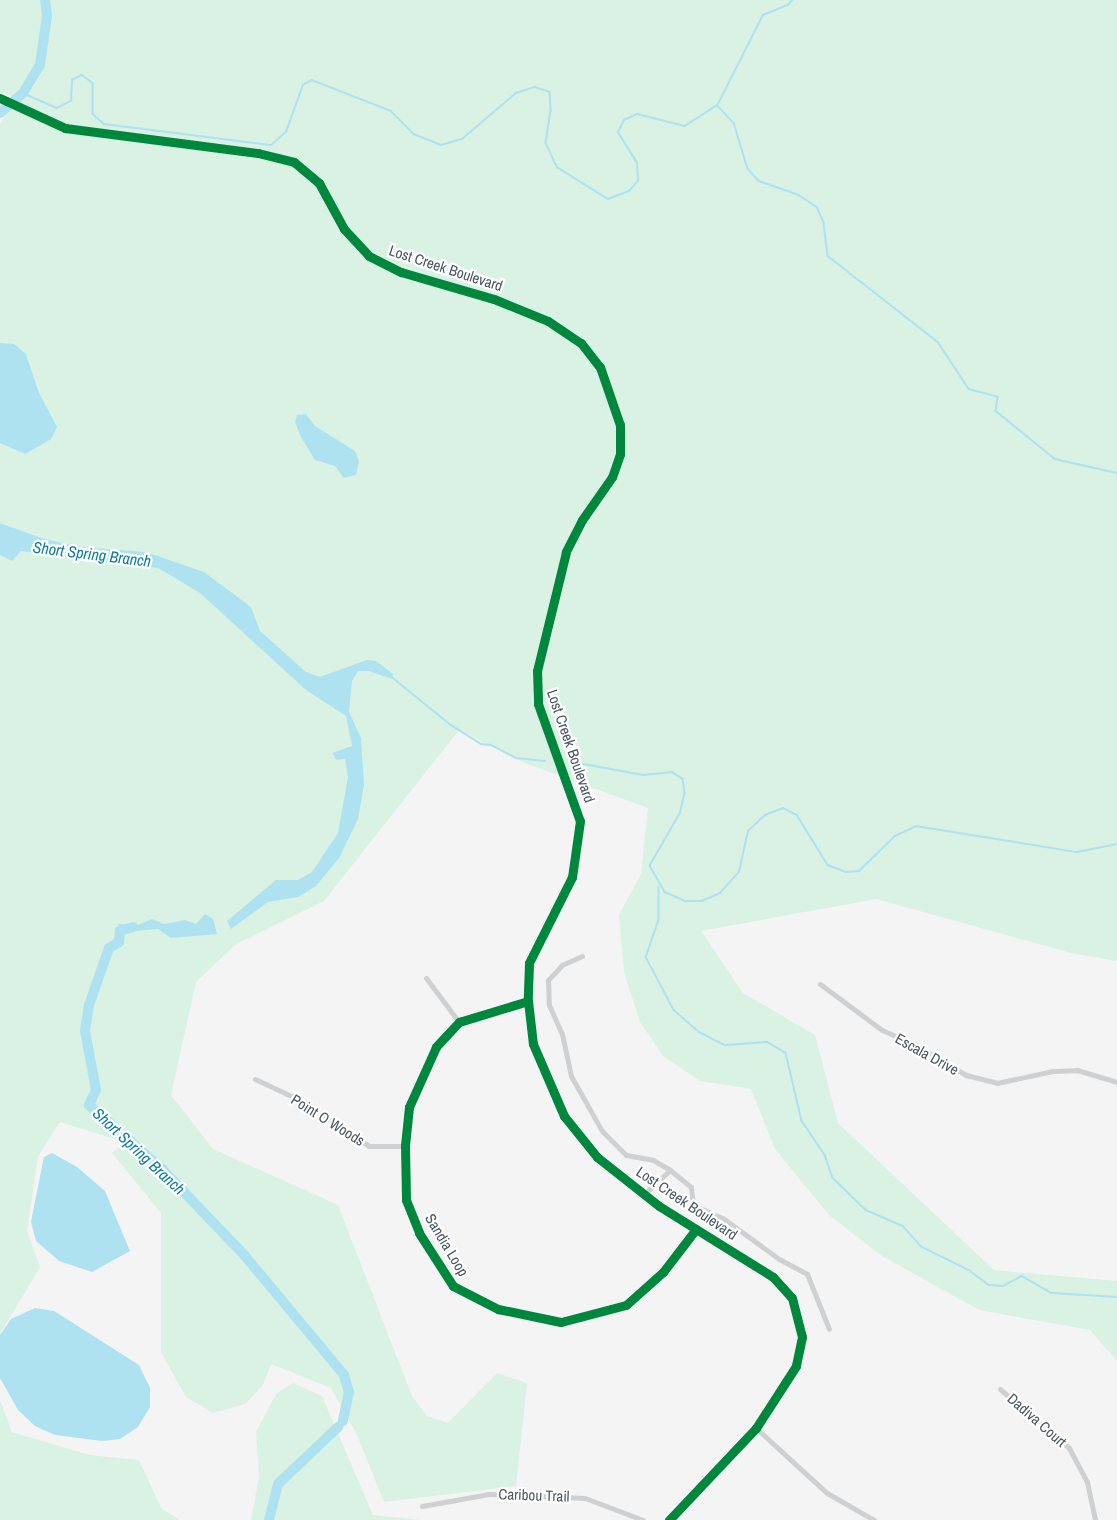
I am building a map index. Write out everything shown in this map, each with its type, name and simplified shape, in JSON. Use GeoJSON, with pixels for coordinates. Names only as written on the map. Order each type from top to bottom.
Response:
{"type":"FeatureCollection","features":[{"type":"Feature","properties":{"kind":"street","name":"Lost Creek Boulevard"},"geometry":{"type":"LineString","coordinates":[[0,98],[65,128],[258,153],[294,162],[319,183],[344,229],[369,256],[401,272],[511,304],[548,321],[580,343],[600,366],[620,425],[620,454],[612,477],[582,520],[566,552],[543,641],[535,690],[580,820],[579,840],[563,899],[540,935],[529,963],[528,1001],[533,1044],[564,1116],[597,1157],[644,1194],[772,1277],[798,1311],[802,1336],[796,1366],[756,1428],[669,1520]]}},
{"type":"Feature","properties":{"kind":"street"},"geometry":{"type":"LineString","coordinates":[[582,956],[562,965],[548,980],[547,988],[570,1076],[615,1146],[626,1155],[653,1160],[670,1170],[691,1187],[693,1205],[724,1219],[779,1259],[807,1274],[829,1329]]}},
{"type":"Feature","properties":{"kind":"street"},"geometry":{"type":"LineString","coordinates":[[426,978],[459,1022],[528,1001]]}},
{"type":"Feature","properties":{"kind":"street","name":"Escala Drive"},"geometry":{"type":"LineString","coordinates":[[820,984],[882,1030],[916,1045],[966,1075],[990,1082],[1014,1082],[1037,1074],[1071,1070],[1117,1082]]}},
{"type":"Feature","properties":{"kind":"street","name":"Sandia Loop"},"geometry":{"type":"LineString","coordinates":[[459,1022],[436,1047],[419,1086],[410,1107],[405,1146],[406,1200],[419,1233],[453,1287],[498,1309],[561,1323],[626,1305],[663,1272],[696,1229]]}},
{"type":"Feature","properties":{"kind":"street","name":"Point O Woods"},"geometry":{"type":"LineString","coordinates":[[255,1079],[306,1103],[369,1146],[405,1146]]}},
{"type":"Feature","properties":{"kind":"street"},"geometry":{"type":"LineString","coordinates":[[644,1194],[670,1170]]}},
{"type":"Feature","properties":{"kind":"street","name":"Dadiva Court"},"geometry":{"type":"LineString","coordinates":[[1000,1389],[1070,1448],[1087,1482],[1095,1520]]}},
{"type":"Feature","properties":{"kind":"street"},"geometry":{"type":"LineString","coordinates":[[756,1428],[826,1493],[874,1520]]}},
{"type":"Feature","properties":{"kind":"street","name":"Caribou Trail"},"geometry":{"type":"LineString","coordinates":[[422,1506],[489,1494],[585,1497],[643,1520]]}},
{"type":"Feature","properties":{"kind":"green space"},"geometry":{"type":"Polygon","coordinates":[[[0,0],[1117,0],[1117,961],[1075,954],[876,899],[701,931],[743,993],[815,1035],[838,1123],[994,1270],[1117,1281],[1117,1361],[1090,1330],[979,1310],[882,1256],[829,1215],[775,1149],[751,1089],[700,1081],[663,1056],[640,1022],[624,972],[619,915],[641,874],[648,808],[525,763],[459,730],[324,901],[235,945],[196,982],[171,1095],[213,1149],[338,1205],[412,1396],[427,1416],[448,1423],[497,1373],[527,1383],[516,1486],[384,1502],[357,1435],[331,1388],[271,1364],[263,1385],[245,1404],[213,1413],[186,1397],[161,1352],[161,1213],[112,1153],[125,1142],[60,1122],[38,1156],[27,1231],[40,1267],[0,1334],[0,125],[14,97],[0,92],[0,0]]]}},
{"type":"Feature","properties":{"kind":"green space"},"geometry":{"type":"Polygon","coordinates":[[[293,1383],[322,1396],[373,1515],[422,1520],[251,1520],[259,1476],[256,1432],[276,1394],[293,1383]]]}},
{"type":"Feature","properties":{"kind":"green space"},"geometry":{"type":"Polygon","coordinates":[[[0,1400],[12,1432],[89,1455],[139,1460],[161,1508],[180,1520],[0,1520],[0,1400]]]}},
{"type":"Feature","properties":{"kind":"water"},"geometry":{"type":"Polygon","coordinates":[[[0,343],[14,344],[26,354],[39,393],[57,427],[51,439],[25,454],[0,443],[0,343]]]}},
{"type":"Feature","properties":{"kind":"water"},"geometry":{"type":"Polygon","coordinates":[[[306,414],[315,426],[355,451],[359,461],[356,475],[344,478],[335,466],[315,460],[300,435],[295,422],[297,415],[306,414]]]}},
{"type":"Feature","properties":{"kind":"water"},"geometry":{"type":"Polygon","coordinates":[[[0,523],[41,538],[80,547],[146,552],[204,572],[251,607],[260,631],[306,672],[320,677],[367,660],[376,661],[393,674],[392,679],[369,671],[358,671],[352,681],[349,712],[361,738],[364,785],[358,819],[339,858],[316,886],[298,897],[268,902],[231,929],[227,921],[276,880],[298,880],[312,872],[338,833],[348,777],[345,759],[337,760],[332,753],[352,746],[346,716],[306,690],[200,593],[158,568],[21,551],[12,561],[0,555],[0,523]]]}},
{"type":"Feature","properties":{"kind":"water"},"geometry":{"type":"Polygon","coordinates":[[[205,914],[213,919],[217,934],[171,938],[158,929],[121,932],[118,924],[138,925],[152,919],[164,924],[185,920],[196,924],[205,914]]]}},
{"type":"Feature","properties":{"kind":"water"},"geometry":{"type":"Polygon","coordinates":[[[52,1153],[77,1167],[105,1191],[130,1251],[92,1272],[59,1261],[36,1241],[31,1222],[44,1157],[52,1153]]]}},
{"type":"Feature","properties":{"kind":"water"},"geometry":{"type":"Polygon","coordinates":[[[35,1308],[54,1311],[139,1365],[150,1388],[150,1407],[138,1427],[120,1439],[102,1441],[55,1435],[35,1426],[18,1410],[0,1378],[0,1335],[11,1319],[35,1308]]]}},
{"type":"Feature","properties":{"kind":"waterway"},"geometry":{"type":"LineString","coordinates":[[0,113],[23,93],[40,65],[47,16],[45,0]]}},
{"type":"Feature","properties":{"kind":"waterway"},"geometry":{"type":"LineString","coordinates":[[718,104],[763,15],[788,5],[792,0]]}},
{"type":"Feature","properties":{"kind":"waterway"},"geometry":{"type":"LineString","coordinates":[[23,93],[57,108],[71,101],[72,80],[82,75],[93,83],[93,114],[104,124],[271,145],[286,132],[303,85],[312,80],[391,111],[414,134],[441,145],[462,139],[516,93],[535,87],[550,92],[551,111],[546,143],[557,167],[608,199],[629,191],[638,181],[637,163],[618,132],[624,120],[637,114],[685,126],[717,105],[734,123],[748,169],[759,181],[799,195],[817,207],[824,223],[828,256],[938,342],[969,389],[998,397],[996,411],[1055,459],[1117,473]]}},
{"type":"Feature","properties":{"kind":"waterway"},"geometry":{"type":"LineString","coordinates":[[392,677],[451,725],[481,744],[491,745],[516,758],[545,761]]}},
{"type":"Feature","properties":{"kind":"waterway"},"geometry":{"type":"LineString","coordinates":[[573,762],[643,775],[672,772],[683,779],[685,793],[680,814],[650,866],[665,892],[685,901],[702,901],[720,893],[739,872],[748,831],[765,815],[783,808],[797,815],[828,865],[846,872],[859,871],[895,836],[916,826],[1077,852],[1117,844]]}},
{"type":"Feature","properties":{"kind":"waterway"},"geometry":{"type":"LineString","coordinates":[[659,887],[659,920],[646,957],[674,1010],[699,1032],[725,1045],[767,1042],[786,1053],[802,1121],[825,1155],[833,1178],[866,1210],[903,1226],[922,1247],[969,1270],[989,1285],[1003,1286],[1022,1276],[1052,1293],[1117,1297]]}},
{"type":"Feature","properties":{"kind":"waterway","name":"Short Spring Branch"},"geometry":{"type":"LineString","coordinates":[[133,927],[120,931],[119,942],[109,948],[89,1005],[85,1031],[96,1090],[89,1105],[161,1168],[245,1256],[344,1375],[349,1392],[343,1421]]}},
{"type":"Feature","properties":{"kind":"waterway","name":"Short Spring Branch"},"geometry":{"type":"LineString","coordinates":[[269,1520],[278,1484],[338,1427]]}},
{"type":"Feature","properties":{"kind":"cycle path"},"geometry":{"type":"LineString","coordinates":[[0,98],[65,128],[258,153],[294,162],[319,183],[344,229],[369,256],[401,272],[494,299],[548,321],[581,343],[600,367],[620,425],[620,454],[612,477],[582,520],[566,552],[537,671],[538,704],[580,821],[572,877],[529,963],[528,1001],[533,1044],[564,1116],[597,1157],[659,1206],[773,1277],[792,1298],[802,1337],[796,1366],[756,1428],[669,1520]]}},
{"type":"Feature","properties":{"kind":"cycle path"},"geometry":{"type":"LineString","coordinates":[[528,1001],[459,1022],[436,1047],[409,1107],[405,1146],[406,1200],[419,1233],[453,1286],[498,1309],[561,1322],[626,1305],[663,1272],[696,1229]]}}]}
